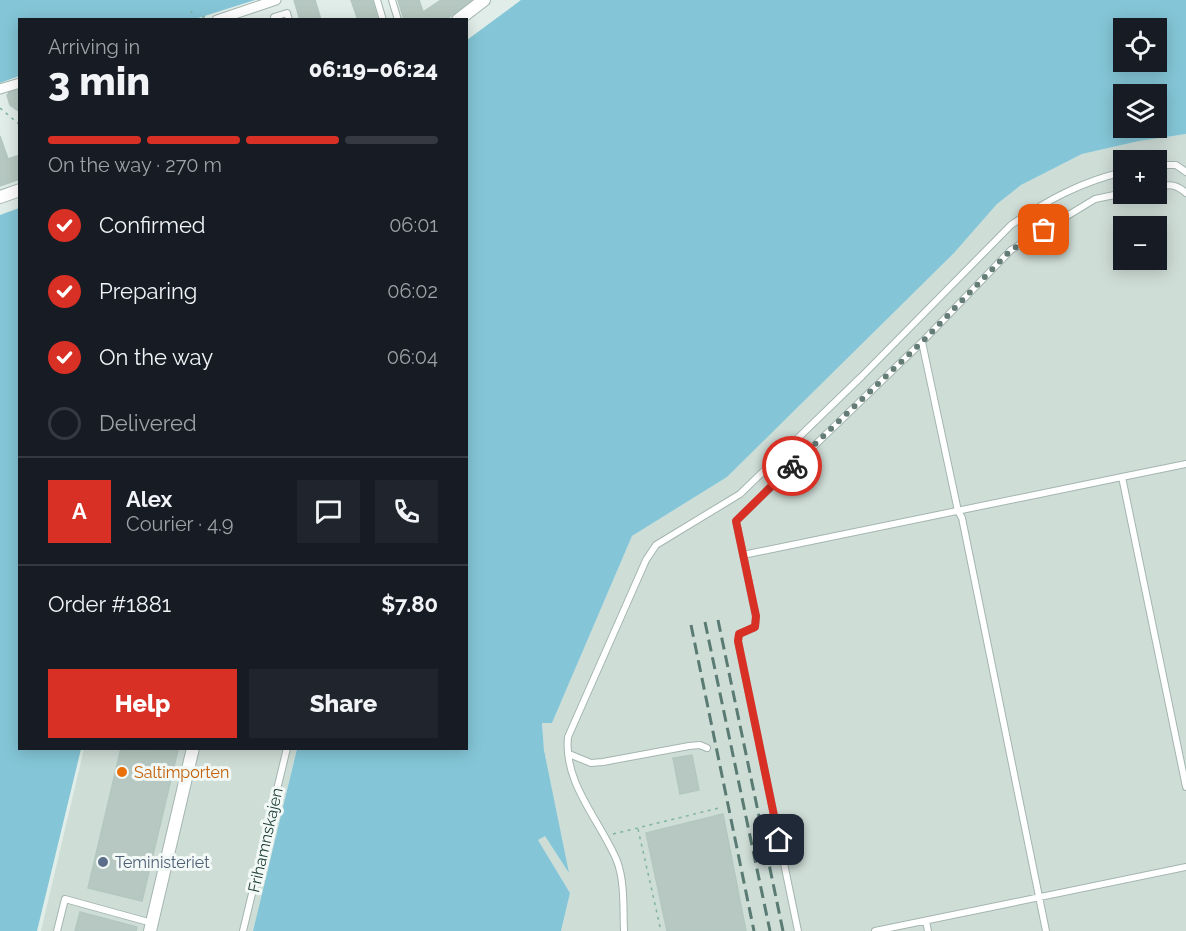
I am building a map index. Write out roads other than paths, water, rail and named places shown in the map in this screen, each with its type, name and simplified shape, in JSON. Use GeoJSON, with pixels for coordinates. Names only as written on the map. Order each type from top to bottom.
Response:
{"type":"FeatureCollection","features":[{"type":"Feature","properties":{"kind":"street"},"geometry":{"type":"LineString","coordinates":[[223,18],[276,0]]}},
{"type":"Feature","properties":{"kind":"street"},"geometry":{"type":"LineString","coordinates":[[460,18],[483,0]]}},
{"type":"Feature","properties":{"kind":"street"},"geometry":{"type":"LineString","coordinates":[[0,89],[18,84]]}},
{"type":"Feature","properties":{"kind":"street"},"geometry":{"type":"LineString","coordinates":[[0,197],[18,191]]}},
{"type":"Feature","properties":{"kind":"street"},"geometry":{"type":"LineString","coordinates":[[151,927],[193,750]]}},
{"type":"Feature","properties":{"kind":"lane"},"geometry":{"type":"LineString","coordinates":[[377,0],[382,18]]}},
{"type":"Feature","properties":{"kind":"lane"},"geometry":{"type":"LineString","coordinates":[[392,0],[397,18]]}},
{"type":"Feature","properties":{"kind":"lane"},"geometry":{"type":"LineString","coordinates":[[274,18],[287,13],[288,18]]}},
{"type":"Feature","properties":{"kind":"lane"},"geometry":{"type":"LineString","coordinates":[[1167,165],[1176,165],[1186,172]]}},
{"type":"Feature","properties":{"kind":"lane"},"geometry":{"type":"LineString","coordinates":[[624,931],[622,880],[617,862],[581,797],[569,754],[568,737],[646,560],[656,545],[740,494],[862,376],[1011,225],[1039,206],[1097,177],[1113,174]]}},
{"type":"Feature","properties":{"kind":"lane"},"geometry":{"type":"LineString","coordinates":[[1167,184],[1179,186],[1186,193]]}},
{"type":"Feature","properties":{"kind":"lane"},"geometry":{"type":"LineString","coordinates":[[798,931],[738,641],[739,634],[755,627],[756,616],[736,521],[922,342],[1011,250],[1095,199],[1113,195]]}},
{"type":"Feature","properties":{"kind":"lane"},"geometry":{"type":"LineString","coordinates":[[922,342],[958,511],[962,518],[1046,931]]}},
{"type":"Feature","properties":{"kind":"lane"},"geometry":{"type":"LineString","coordinates":[[743,555],[1186,464]]}},
{"type":"Feature","properties":{"kind":"lane"},"geometry":{"type":"LineString","coordinates":[[1122,477],[1186,787]]}},
{"type":"Feature","properties":{"kind":"lane"},"geometry":{"type":"LineString","coordinates":[[569,754],[591,763],[689,746],[699,745],[707,748]]}},
{"type":"Feature","properties":{"kind":"lane","name":"Frihamnskajen"},"geometry":{"type":"LineString","coordinates":[[243,931],[287,750]]}},
{"type":"Feature","properties":{"kind":"lane"},"geometry":{"type":"LineString","coordinates":[[876,931],[1186,867]]}},
{"type":"Feature","properties":{"kind":"lane"},"geometry":{"type":"LineString","coordinates":[[57,931],[65,900],[151,927]]}},
{"type":"Feature","properties":{"kind":"lane"},"geometry":{"type":"LineString","coordinates":[[926,921],[928,931]]}},
{"type":"Feature","properties":{"kind":"water"},"geometry":{"type":"Polygon","coordinates":[[[0,0],[255,0],[198,18],[18,18],[18,76],[0,83],[0,0]]]}},
{"type":"Feature","properties":{"kind":"water"},"geometry":{"type":"Polygon","coordinates":[[[521,0],[1186,0],[1186,134],[1167,137],[1167,84],[1113,84],[1113,138],[1159,138],[1082,154],[1021,185],[997,204],[954,253],[727,477],[632,536],[552,723],[542,723],[544,750],[569,873],[545,836],[538,840],[570,893],[561,931],[253,931],[297,750],[468,750],[468,39],[521,0]]]}},
{"type":"Feature","properties":{"kind":"water"},"geometry":{"type":"Polygon","coordinates":[[[18,208],[18,750],[81,750],[37,931],[0,931],[0,215],[18,208]]]}},
{"type":"Feature","properties":{"kind":"railway"},"geometry":{"type":"LineString","coordinates":[[718,620],[783,931]]}},
{"type":"Feature","properties":{"kind":"railway"},"geometry":{"type":"LineString","coordinates":[[705,622],[770,931]]}},
{"type":"Feature","properties":{"kind":"railway"},"geometry":{"type":"LineString","coordinates":[[691,625],[754,931]]}},
{"type":"Feature","properties":{"kind":"place","name":"Saltimporten"},"geometry":{"type":"Point","coordinates":[122,772]}},
{"type":"Feature","properties":{"kind":"place","name":"Teministeriet"},"geometry":{"type":"Point","coordinates":[103,862]}}]}
